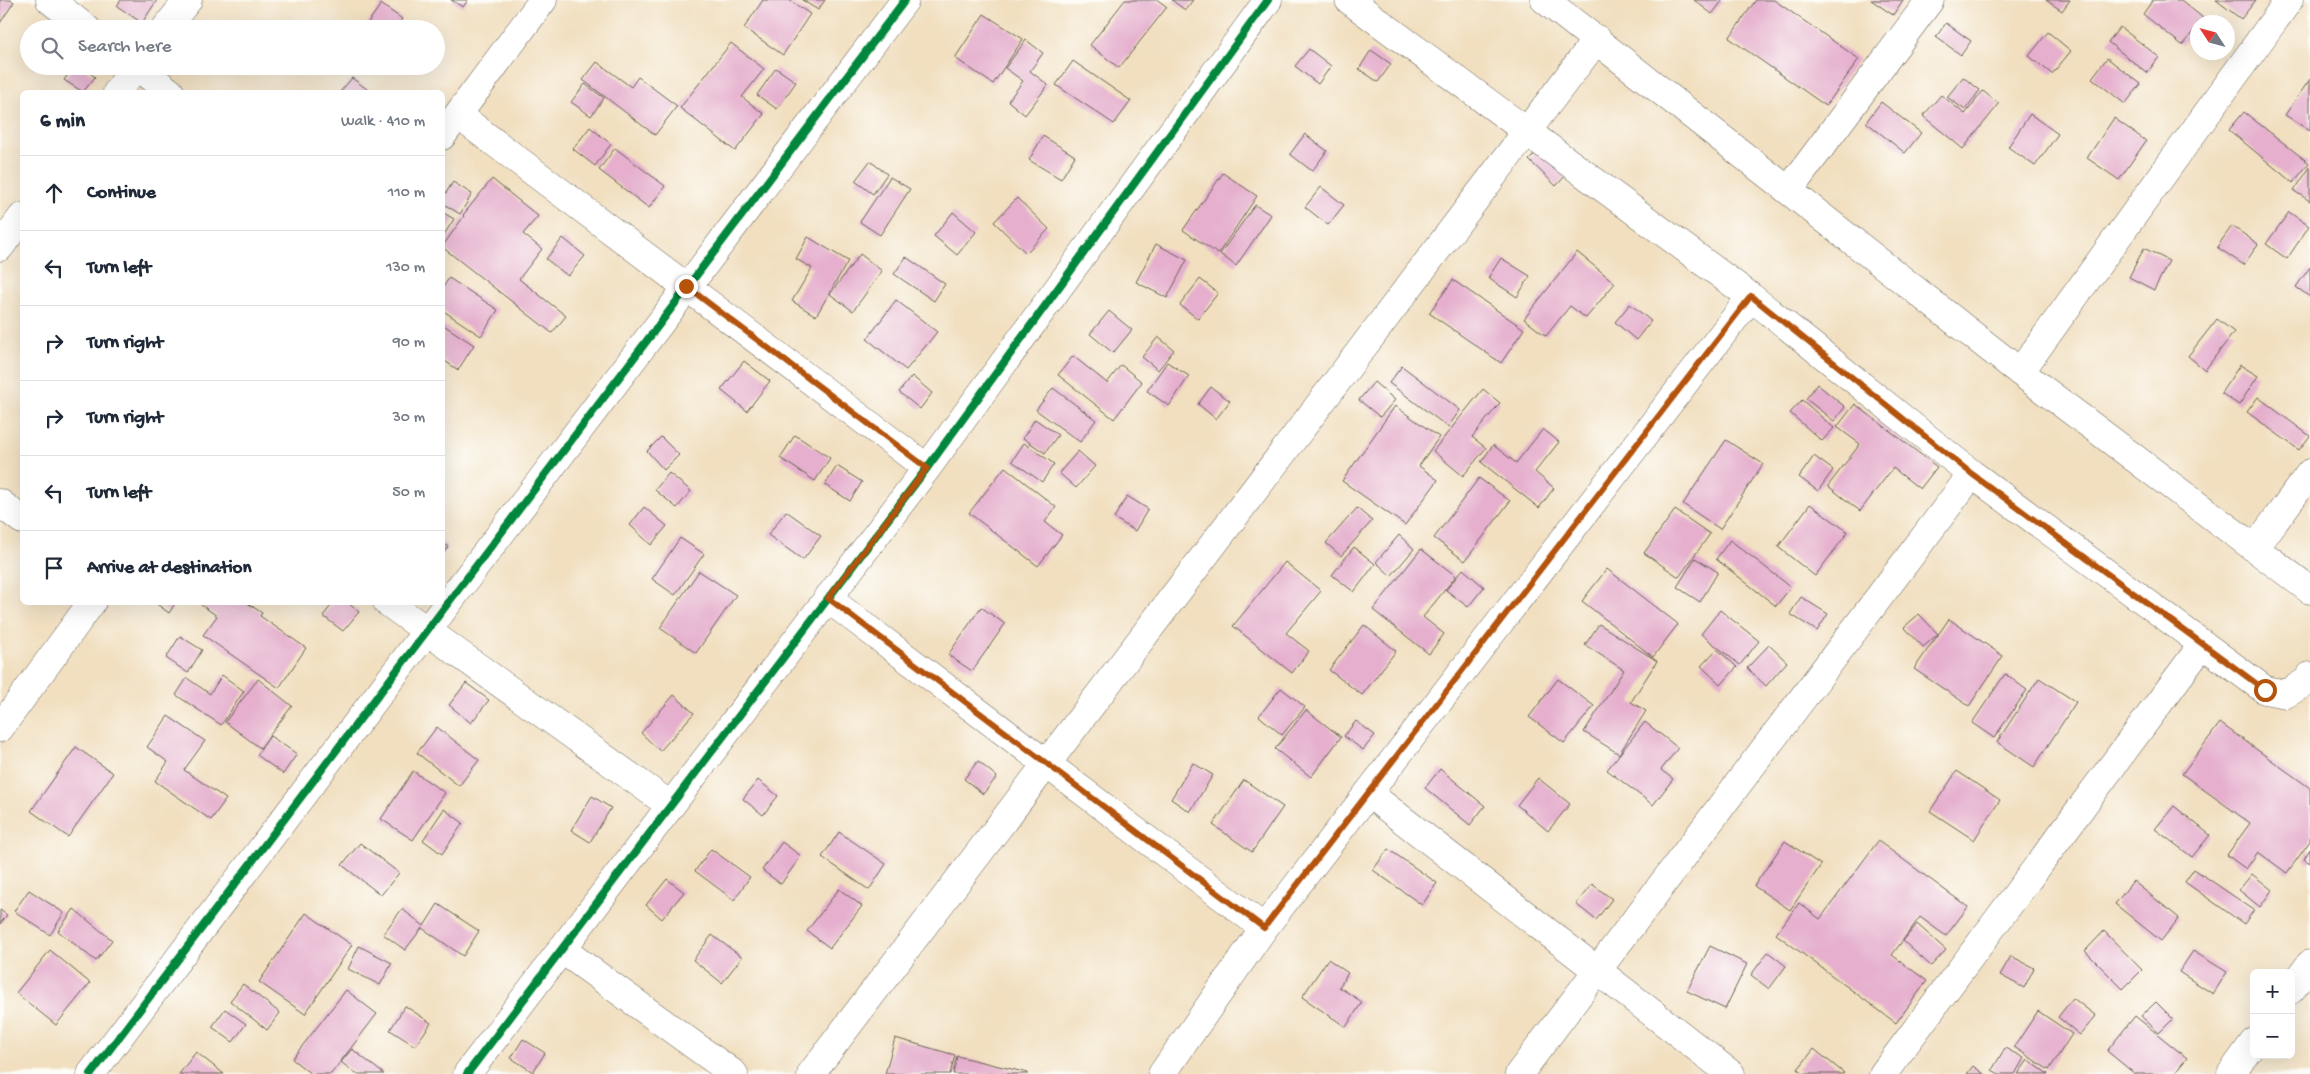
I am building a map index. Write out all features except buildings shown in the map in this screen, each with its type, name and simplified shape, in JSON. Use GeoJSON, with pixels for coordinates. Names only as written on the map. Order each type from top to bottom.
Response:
{"type":"FeatureCollection","features":[{"type":"Feature","properties":{"kind":"main road"},"geometry":{"type":"LineString","coordinates":[[50,0],[76,20]]}},
{"type":"Feature","properties":{"kind":"main road"},"geometry":{"type":"LineString","coordinates":[[172,20],[188,0]]}},
{"type":"Feature","properties":{"kind":"main road"},"geometry":{"type":"LineString","coordinates":[[543,0],[450,126],[686,286],[927,468]]}},
{"type":"Feature","properties":{"kind":"main road"},"geometry":{"type":"LineString","coordinates":[[445,604],[904,0]]}},
{"type":"Feature","properties":{"kind":"main road"},"geometry":{"type":"LineString","coordinates":[[467,1074],[927,468],[1268,0]]}},
{"type":"Feature","properties":{"kind":"main road"},"geometry":{"type":"LineString","coordinates":[[1349,0],[1751,296],[1972,474],[2265,690],[2286,694],[2306,681],[2310,676]]}},
{"type":"Feature","properties":{"kind":"main road"},"geometry":{"type":"LineString","coordinates":[[1789,190],[1930,0]]}},
{"type":"Feature","properties":{"kind":"main road"},"geometry":{"type":"LineString","coordinates":[[2020,372],[2288,0]]}},
{"type":"Feature","properties":{"kind":"main road"},"geometry":{"type":"LineString","coordinates":[[1557,4],[1597,39],[2020,372],[2310,590]]}},
{"type":"Feature","properties":{"kind":"main road"},"geometry":{"type":"LineString","coordinates":[[811,1074],[1597,39]]}},
{"type":"Feature","properties":{"kind":"main road"},"geometry":{"type":"LineString","coordinates":[[118,90],[129,75]]}},
{"type":"Feature","properties":{"kind":"main road"},"geometry":{"type":"LineString","coordinates":[[148,75],[167,90]]}},
{"type":"Feature","properties":{"kind":"main road"},"geometry":{"type":"LineString","coordinates":[[0,247],[20,220]]}},
{"type":"Feature","properties":{"kind":"main road"},"geometry":{"type":"LineString","coordinates":[[1162,1074],[1264,928],[1751,296]]}},
{"type":"Feature","properties":{"kind":"main road"},"geometry":{"type":"LineString","coordinates":[[2256,548],[2310,473]]}},
{"type":"Feature","properties":{"kind":"main road"},"geometry":{"type":"LineString","coordinates":[[1519,1074],[1972,474]]}},
{"type":"Feature","properties":{"kind":"main road"},"geometry":{"type":"LineString","coordinates":[[0,503],[20,518]]}},
{"type":"Feature","properties":{"kind":"main road"},"geometry":{"type":"LineString","coordinates":[[828,598],[1264,928]]}},
{"type":"Feature","properties":{"kind":"main road"},"geometry":{"type":"LineString","coordinates":[[0,728],[90,605]]}},
{"type":"Feature","properties":{"kind":"main road"},"geometry":{"type":"LineString","coordinates":[[391,605],[670,805]]}},
{"type":"Feature","properties":{"kind":"main road"},"geometry":{"type":"LineString","coordinates":[[91,1074],[444,605]]}},
{"type":"Feature","properties":{"kind":"main road"},"geometry":{"type":"LineString","coordinates":[[1883,1074],[2203,644]]}},
{"type":"Feature","properties":{"kind":"main road"},"geometry":{"type":"LineString","coordinates":[[1368,793],[1731,1074]]}},
{"type":"Feature","properties":{"kind":"main road"},"geometry":{"type":"LineString","coordinates":[[561,949],[734,1074]]}},
{"type":"Feature","properties":{"kind":"main road"},"geometry":{"type":"LineString","coordinates":[[2295,985],[2310,964]]}},
{"type":"Feature","properties":{"kind":"main road"},"geometry":{"type":"LineString","coordinates":[[2231,1074],[2250,1048]]}},
{"type":"Feature","properties":{"kind":"cycle path"},"geometry":{"type":"LineString","coordinates":[[91,1074],[905,0]]}},
{"type":"Feature","properties":{"kind":"cycle path"},"geometry":{"type":"LineString","coordinates":[[467,1074],[927,468],[1268,0]]}},
{"type":"Feature","properties":{"kind":"route"},"geometry":{"type":"LineString","coordinates":[[686,286],[927,468],[828,598],[1264,928],[1751,296],[1972,474],[2265,690]]}}]}
